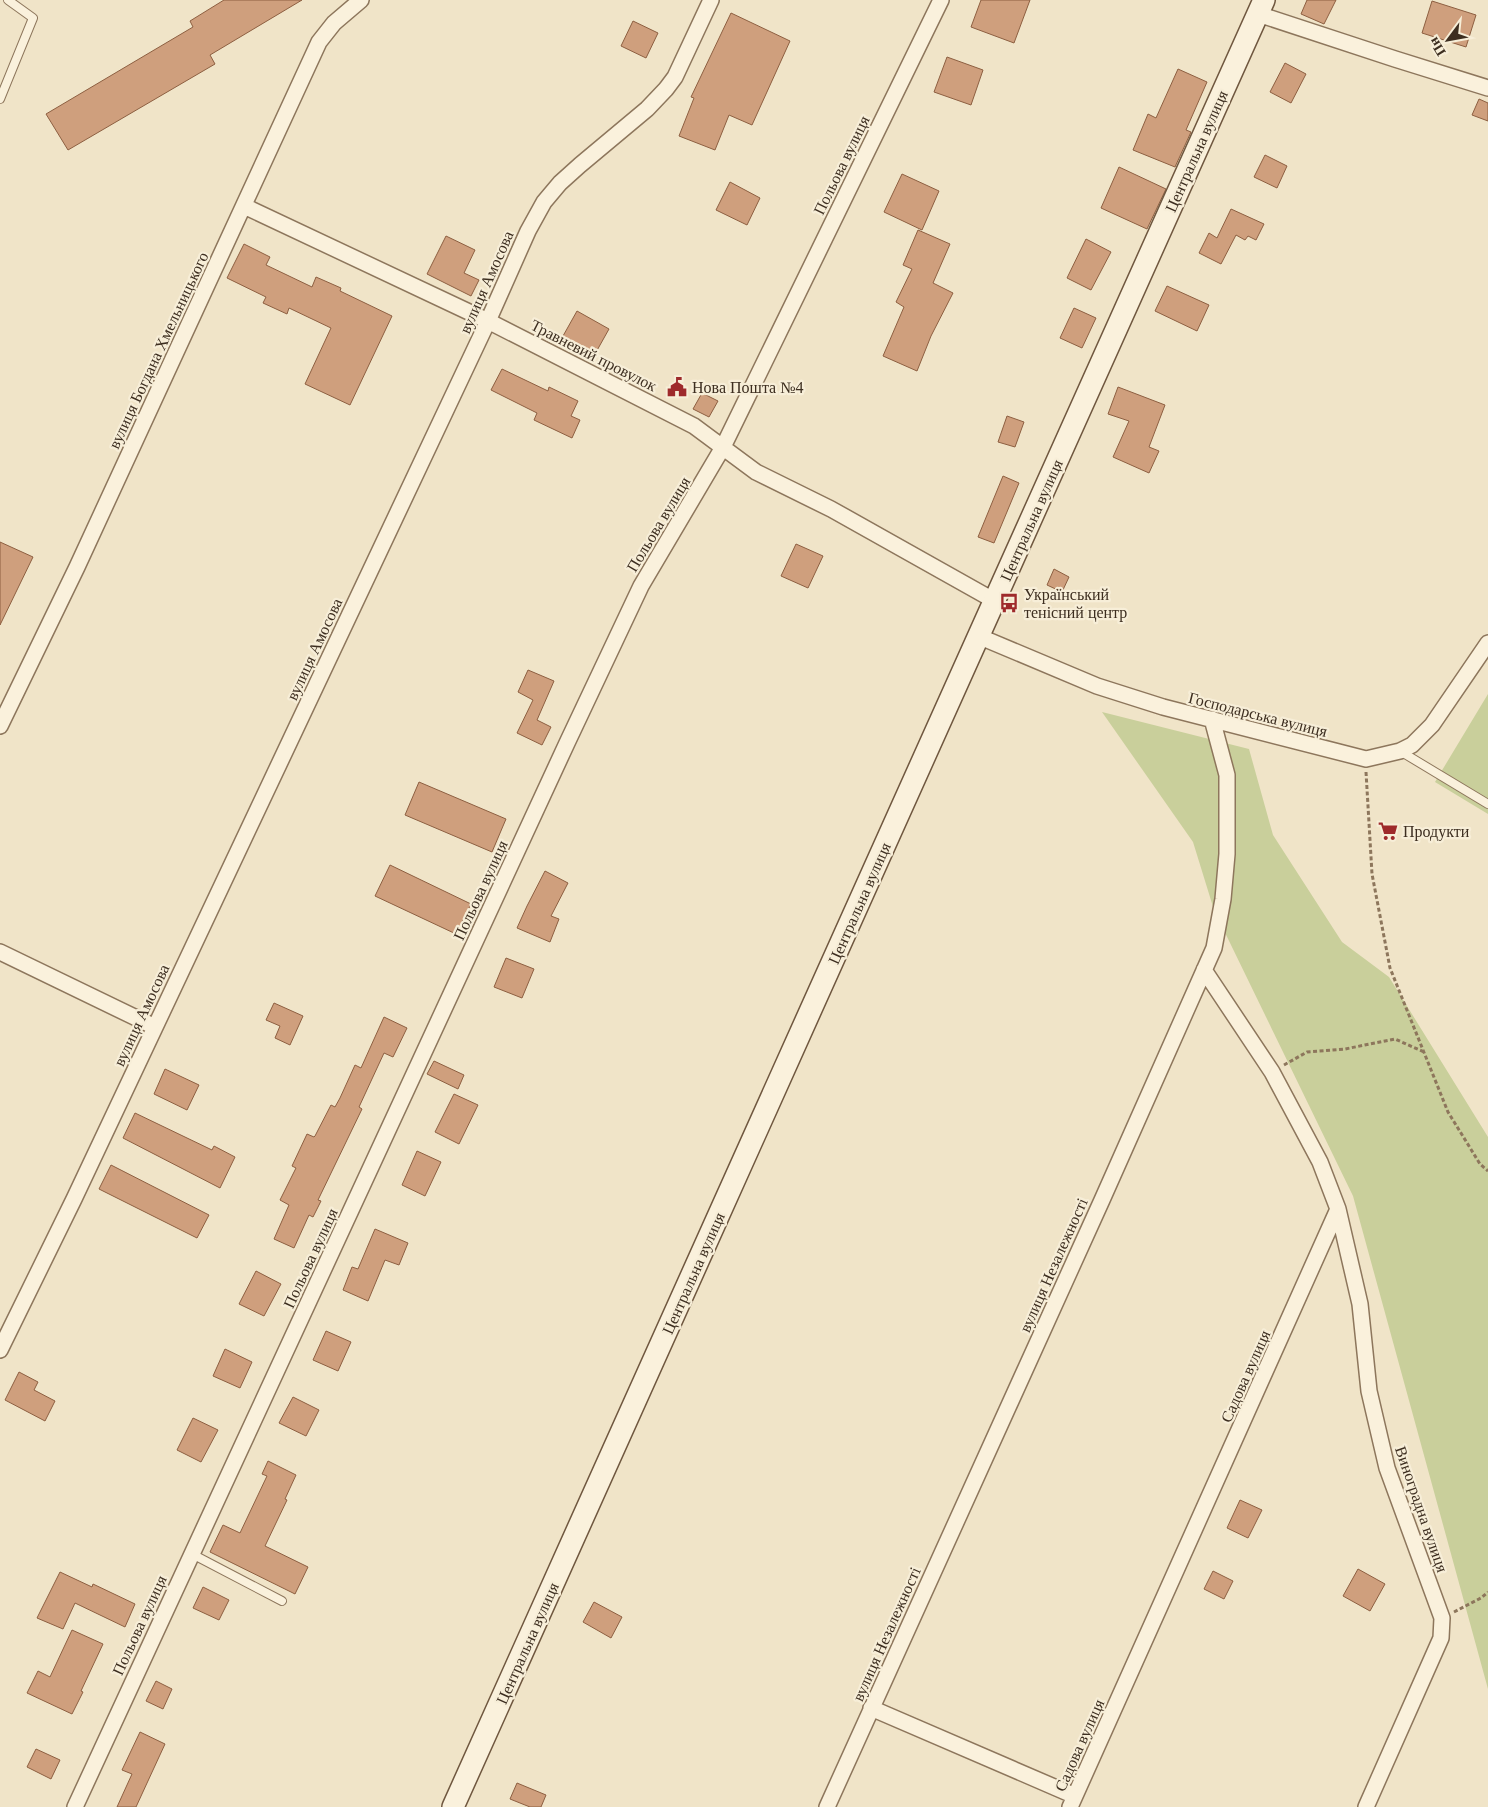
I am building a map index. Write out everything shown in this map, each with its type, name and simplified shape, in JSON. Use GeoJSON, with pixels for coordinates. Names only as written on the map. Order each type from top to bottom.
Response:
{"type":"FeatureCollection","features":[{"type":"Feature","properties":{"kind":"main road","name":"Центральна вулиця"},"geometry":{"type":"LineString","coordinates":[[454,1807],[1261,7]]}},
{"type":"Feature","properties":{"kind":"street","name":"вулиця Богдана Хмельницького"},"geometry":{"type":"LineString","coordinates":[[0,726],[77,567],[318,42],[334,23],[361,0]]}},
{"type":"Feature","properties":{"kind":"street","name":"вулиця Амосова"},"geometry":{"type":"LineString","coordinates":[[0,1350],[70,1208],[488,321],[528,231],[544,202],[560,183],[580,164],[647,109],[666,89],[675,77],[711,0]]}},
{"type":"Feature","properties":{"kind":"street","name":"Польова вулиця"},"geometry":{"type":"LineString","coordinates":[[75,1807],[641,586],[723,447],[942,0]]}},
{"type":"Feature","properties":{"kind":"street"},"geometry":{"type":"LineString","coordinates":[[1261,7],[1395,59],[1488,88]]}},
{"type":"Feature","properties":{"kind":"street","name":"Травневий провулок"},"geometry":{"type":"LineString","coordinates":[[244,206],[488,321],[694,426],[756,472],[831,509],[995,601]]}},
{"type":"Feature","properties":{"kind":"street","name":"Господарська вулиця"},"geometry":{"type":"LineString","coordinates":[[978,636],[1097,686],[1163,707],[1366,759],[1400,751],[1412,745],[1432,725],[1488,643]]}},
{"type":"Feature","properties":{"kind":"street","name":"вулиця Незалежності"},"geometry":{"type":"LineString","coordinates":[[827,1807],[1214,948],[1223,899],[1227,854],[1228,775],[1212,719]]}},
{"type":"Feature","properties":{"kind":"street"},"geometry":{"type":"LineString","coordinates":[[0,952],[155,1027]]}},
{"type":"Feature","properties":{"kind":"street"},"geometry":{"type":"LineString","coordinates":[[1204,970],[1272,1072],[1320,1162],[1338,1209]]}},
{"type":"Feature","properties":{"kind":"street","name":"Виноградна вулиця"},"geometry":{"type":"LineString","coordinates":[[1338,1209],[1360,1304],[1370,1391],[1387,1468],[1442,1618],[1441,1638],[1366,1807]]}},
{"type":"Feature","properties":{"kind":"street","name":"Садова вулиця"},"geometry":{"type":"LineString","coordinates":[[1072,1801],[1338,1209]]}},
{"type":"Feature","properties":{"kind":"street"},"geometry":{"type":"LineString","coordinates":[[871,1708],[1072,1801]]}},
{"type":"Feature","properties":{"kind":"lane"},"geometry":{"type":"LineString","coordinates":[[0,99],[33,18],[8,0]]}},
{"type":"Feature","properties":{"kind":"lane"},"geometry":{"type":"LineString","coordinates":[[1400,751],[1488,804]]}},
{"type":"Feature","properties":{"kind":"lane"},"geometry":{"type":"LineString","coordinates":[[192,1554],[282,1601]]}},
{"type":"Feature","properties":{"kind":"path"},"geometry":{"type":"LineString","coordinates":[[1366,759],[1372,874],[1390,968],[1448,1112],[1480,1164],[1488,1171]]}},
{"type":"Feature","properties":{"kind":"path"},"geometry":{"type":"LineString","coordinates":[[1272,1072],[1307,1052],[1344,1049],[1394,1039],[1424,1052]]}},
{"type":"Feature","properties":{"kind":"path"},"geometry":{"type":"LineString","coordinates":[[1442,1618],[1481,1598],[1488,1592]]}},
{"type":"Feature","properties":{"kind":"green space"},"geometry":{"type":"Polygon","coordinates":[[[1488,694],[1488,814],[1435,782],[1488,694]]]}},
{"type":"Feature","properties":{"kind":"green space"},"geometry":{"type":"Polygon","coordinates":[[[1102,712],[1249,749],[1273,835],[1342,942],[1389,977],[1488,1137],[1488,1689],[1353,1196],[1214,910],[1193,842],[1102,712]]]}},
{"type":"Feature","properties":{"kind":"building"},"geometry":{"type":"Polygon","coordinates":[[[224,0],[302,0],[210,55],[215,64],[68,150],[46,114],[193,27],[190,21],[224,0]]]}},
{"type":"Feature","properties":{"kind":"building"},"geometry":{"type":"Polygon","coordinates":[[[981,0],[1030,0],[1014,43],[971,27],[981,0]]]}},
{"type":"Feature","properties":{"kind":"building"},"geometry":{"type":"Polygon","coordinates":[[[1307,0],[1336,0],[1324,24],[1301,14],[1307,0]]]}},
{"type":"Feature","properties":{"kind":"building"},"geometry":{"type":"Polygon","coordinates":[[[1432,1],[1476,15],[1466,47],[1422,33],[1432,1]]]}},
{"type":"Feature","properties":{"kind":"building"},"geometry":{"type":"Polygon","coordinates":[[[731,13],[790,41],[752,125],[729,115],[715,150],[679,136],[694,98],[691,97],[731,13]]]}},
{"type":"Feature","properties":{"kind":"building"},"geometry":{"type":"Polygon","coordinates":[[[633,21],[658,33],[646,58],[621,46],[633,21]]]}},
{"type":"Feature","properties":{"kind":"building"},"geometry":{"type":"Polygon","coordinates":[[[947,57],[983,70],[971,105],[934,92],[947,57]]]}},
{"type":"Feature","properties":{"kind":"building"},"geometry":{"type":"Polygon","coordinates":[[[1285,63],[1306,74],[1291,103],[1270,92],[1285,63]]]}},
{"type":"Feature","properties":{"kind":"building"},"geometry":{"type":"Polygon","coordinates":[[[1178,69],[1207,82],[1186,130],[1191,132],[1175,167],[1133,150],[1148,114],[1156,118],[1178,69]]]}},
{"type":"Feature","properties":{"kind":"building"},"geometry":{"type":"Polygon","coordinates":[[[1479,99],[1488,103],[1488,121],[1472,115],[1479,99]]]}},
{"type":"Feature","properties":{"kind":"building"},"geometry":{"type":"Polygon","coordinates":[[[1265,155],[1287,166],[1277,188],[1254,177],[1265,155]]]}},
{"type":"Feature","properties":{"kind":"building"},"geometry":{"type":"Polygon","coordinates":[[[1119,167],[1166,189],[1147,229],[1101,208],[1119,167]]]}},
{"type":"Feature","properties":{"kind":"building"},"geometry":{"type":"Polygon","coordinates":[[[902,174],[939,191],[922,230],[884,212],[902,174]]]}},
{"type":"Feature","properties":{"kind":"building"},"geometry":{"type":"Polygon","coordinates":[[[730,182],[760,198],[747,225],[716,210],[730,182]]]}},
{"type":"Feature","properties":{"kind":"building"},"geometry":{"type":"Polygon","coordinates":[[[1231,209],[1264,224],[1256,240],[1248,236],[1245,240],[1236,235],[1221,264],[1199,253],[1209,233],[1217,238],[1231,209]]]}},
{"type":"Feature","properties":{"kind":"building"},"geometry":{"type":"Polygon","coordinates":[[[918,230],[950,244],[933,283],[953,293],[931,336],[917,371],[883,356],[904,307],[896,302],[912,269],[903,265],[918,230]]]}},
{"type":"Feature","properties":{"kind":"building"},"geometry":{"type":"Polygon","coordinates":[[[446,236],[475,250],[464,273],[479,280],[471,296],[427,274],[446,236]]]}},
{"type":"Feature","properties":{"kind":"building"},"geometry":{"type":"Polygon","coordinates":[[[1086,239],[1111,252],[1091,290],[1067,278],[1086,239]]]}},
{"type":"Feature","properties":{"kind":"building"},"geometry":{"type":"Polygon","coordinates":[[[244,244],[270,257],[266,265],[312,287],[316,277],[341,288],[340,291],[392,316],[350,405],[305,384],[331,328],[289,308],[287,314],[263,303],[266,297],[227,278],[244,244]]]}},
{"type":"Feature","properties":{"kind":"building"},"geometry":{"type":"Polygon","coordinates":[[[1167,286],[1209,305],[1197,331],[1155,311],[1167,286]]]}},
{"type":"Feature","properties":{"kind":"building"},"geometry":{"type":"Polygon","coordinates":[[[1074,308],[1096,318],[1082,348],[1060,338],[1074,308]]]}},
{"type":"Feature","properties":{"kind":"building"},"geometry":{"type":"Polygon","coordinates":[[[577,311],[609,329],[595,354],[563,336],[577,311]]]}},
{"type":"Feature","properties":{"kind":"building"},"geometry":{"type":"Polygon","coordinates":[[[502,369],[548,391],[549,387],[578,401],[571,416],[580,420],[572,438],[534,420],[537,413],[491,390],[502,369]]]}},
{"type":"Feature","properties":{"kind":"building"},"geometry":{"type":"Polygon","coordinates":[[[1118,387],[1165,405],[1149,447],[1159,451],[1149,473],[1113,457],[1129,421],[1108,414],[1118,387]]]}},
{"type":"Feature","properties":{"kind":"building"},"geometry":{"type":"Polygon","coordinates":[[[702,393],[718,401],[709,417],[693,409],[702,393]]]}},
{"type":"Feature","properties":{"kind":"building"},"geometry":{"type":"Polygon","coordinates":[[[1007,416],[1024,422],[1015,447],[998,442],[1007,416]]]}},
{"type":"Feature","properties":{"kind":"building"},"geometry":{"type":"Polygon","coordinates":[[[1003,476],[1019,483],[994,543],[978,537],[1003,476]]]}},
{"type":"Feature","properties":{"kind":"building"},"geometry":{"type":"Polygon","coordinates":[[[0,542],[33,557],[0,625],[0,542]]]}},
{"type":"Feature","properties":{"kind":"building"},"geometry":{"type":"Polygon","coordinates":[[[796,544],[823,556],[808,588],[781,576],[796,544]]]}},
{"type":"Feature","properties":{"kind":"building"},"geometry":{"type":"Polygon","coordinates":[[[1054,569],[1069,577],[1062,592],[1047,585],[1054,569]]]}},
{"type":"Feature","properties":{"kind":"building"},"geometry":{"type":"Polygon","coordinates":[[[528,670],[554,681],[537,720],[551,727],[542,745],[517,733],[533,700],[518,692],[528,670]]]}},
{"type":"Feature","properties":{"kind":"building"},"geometry":{"type":"Polygon","coordinates":[[[419,782],[506,819],[492,852],[405,815],[419,782]]]}},
{"type":"Feature","properties":{"kind":"building"},"geometry":{"type":"Polygon","coordinates":[[[390,865],[471,904],[456,934],[375,896],[390,865]]]}},
{"type":"Feature","properties":{"kind":"building"},"geometry":{"type":"Polygon","coordinates":[[[545,871],[568,883],[551,916],[559,919],[550,942],[517,928],[545,871]]]}},
{"type":"Feature","properties":{"kind":"building"},"geometry":{"type":"Polygon","coordinates":[[[506,958],[534,969],[522,998],[494,987],[506,958]]]}},
{"type":"Feature","properties":{"kind":"building"},"geometry":{"type":"Polygon","coordinates":[[[274,1003],[303,1016],[290,1045],[275,1038],[280,1026],[266,1020],[274,1003]]]}},
{"type":"Feature","properties":{"kind":"building"},"geometry":{"type":"Polygon","coordinates":[[[384,1017],[407,1028],[393,1057],[384,1053],[359,1107],[362,1109],[318,1200],[321,1201],[313,1217],[309,1215],[294,1248],[274,1239],[289,1205],[280,1200],[296,1168],[292,1166],[307,1134],[314,1137],[331,1105],[335,1107],[355,1065],[361,1068],[384,1017]]]}},
{"type":"Feature","properties":{"kind":"building"},"geometry":{"type":"Polygon","coordinates":[[[434,1061],[464,1075],[458,1089],[427,1074],[434,1061]]]}},
{"type":"Feature","properties":{"kind":"building"},"geometry":{"type":"Polygon","coordinates":[[[165,1069],[199,1085],[187,1110],[154,1094],[165,1069]]]}},
{"type":"Feature","properties":{"kind":"building"},"geometry":{"type":"Polygon","coordinates":[[[454,1094],[478,1105],[459,1144],[435,1132],[454,1094]]]}},
{"type":"Feature","properties":{"kind":"building"},"geometry":{"type":"Polygon","coordinates":[[[135,1113],[212,1150],[214,1146],[235,1157],[220,1188],[123,1138],[135,1113]]]}},
{"type":"Feature","properties":{"kind":"building"},"geometry":{"type":"Polygon","coordinates":[[[417,1151],[441,1162],[425,1196],[402,1185],[417,1151]]]}},
{"type":"Feature","properties":{"kind":"building"},"geometry":{"type":"Polygon","coordinates":[[[111,1165],[209,1215],[197,1238],[99,1189],[111,1165]]]}},
{"type":"Feature","properties":{"kind":"building"},"geometry":{"type":"Polygon","coordinates":[[[375,1229],[408,1243],[399,1265],[385,1260],[368,1301],[343,1290],[352,1267],[358,1269],[375,1229]]]}},
{"type":"Feature","properties":{"kind":"building"},"geometry":{"type":"Polygon","coordinates":[[[256,1271],[281,1284],[264,1316],[239,1304],[256,1271]]]}},
{"type":"Feature","properties":{"kind":"building"},"geometry":{"type":"Polygon","coordinates":[[[326,1331],[351,1342],[338,1371],[313,1360],[326,1331]]]}},
{"type":"Feature","properties":{"kind":"building"},"geometry":{"type":"Polygon","coordinates":[[[225,1349],[252,1362],[240,1388],[213,1376],[225,1349]]]}},
{"type":"Feature","properties":{"kind":"building"},"geometry":{"type":"Polygon","coordinates":[[[19,1372],[38,1382],[34,1390],[55,1401],[45,1421],[5,1400],[19,1372]]]}},
{"type":"Feature","properties":{"kind":"building"},"geometry":{"type":"Polygon","coordinates":[[[293,1397],[319,1410],[306,1436],[279,1423],[293,1397]]]}},
{"type":"Feature","properties":{"kind":"building"},"geometry":{"type":"Polygon","coordinates":[[[193,1418],[218,1430],[201,1462],[177,1450],[193,1418]]]}},
{"type":"Feature","properties":{"kind":"building"},"geometry":{"type":"Polygon","coordinates":[[[268,1461],[296,1475],[285,1499],[287,1500],[265,1546],[308,1567],[295,1594],[210,1552],[223,1525],[240,1533],[267,1476],[262,1474],[268,1461]]]}},
{"type":"Feature","properties":{"kind":"building"},"geometry":{"type":"Polygon","coordinates":[[[1240,1500],[1262,1510],[1248,1538],[1227,1528],[1240,1500]]]}},
{"type":"Feature","properties":{"kind":"building"},"geometry":{"type":"Polygon","coordinates":[[[1358,1569],[1385,1584],[1370,1611],[1343,1596],[1358,1569]]]}},
{"type":"Feature","properties":{"kind":"building"},"geometry":{"type":"Polygon","coordinates":[[[1213,1571],[1233,1581],[1224,1599],[1204,1589],[1213,1571]]]}},
{"type":"Feature","properties":{"kind":"building"},"geometry":{"type":"Polygon","coordinates":[[[60,1572],[92,1587],[93,1584],[135,1604],[125,1627],[75,1603],[63,1629],[37,1618],[60,1572]]]}},
{"type":"Feature","properties":{"kind":"building"},"geometry":{"type":"Polygon","coordinates":[[[203,1587],[229,1600],[219,1620],[193,1608],[203,1587]]]}},
{"type":"Feature","properties":{"kind":"building"},"geometry":{"type":"Polygon","coordinates":[[[594,1602],[622,1617],[611,1638],[583,1622],[594,1602]]]}},
{"type":"Feature","properties":{"kind":"building"},"geometry":{"type":"Polygon","coordinates":[[[72,1630],[103,1644],[72,1714],[27,1693],[38,1671],[50,1677],[72,1630]]]}},
{"type":"Feature","properties":{"kind":"building"},"geometry":{"type":"Polygon","coordinates":[[[156,1681],[172,1689],[163,1709],[146,1701],[156,1681]]]}},
{"type":"Feature","properties":{"kind":"building"},"geometry":{"type":"Polygon","coordinates":[[[140,1732],[165,1744],[136,1807],[117,1807],[132,1774],[122,1770],[140,1732]]]}},
{"type":"Feature","properties":{"kind":"building"},"geometry":{"type":"Polygon","coordinates":[[[36,1749],[60,1760],[51,1779],[27,1767],[36,1749]]]}},
{"type":"Feature","properties":{"kind":"building"},"geometry":{"type":"Polygon","coordinates":[[[517,1783],[546,1795],[541,1807],[530,1807],[510,1799],[517,1783]]]}},
{"type":"Feature","properties":{"kind":"place","name":"Нова Пошта №4"},"geometry":{"type":"Point","coordinates":[677,387]}},
{"type":"Feature","properties":{"kind":"place","name":"Український тенісний центр"},"geometry":{"type":"Point","coordinates":[1009,603]}},
{"type":"Feature","properties":{"kind":"place","name":"Продукти"},"geometry":{"type":"Point","coordinates":[1388,831]}}]}
